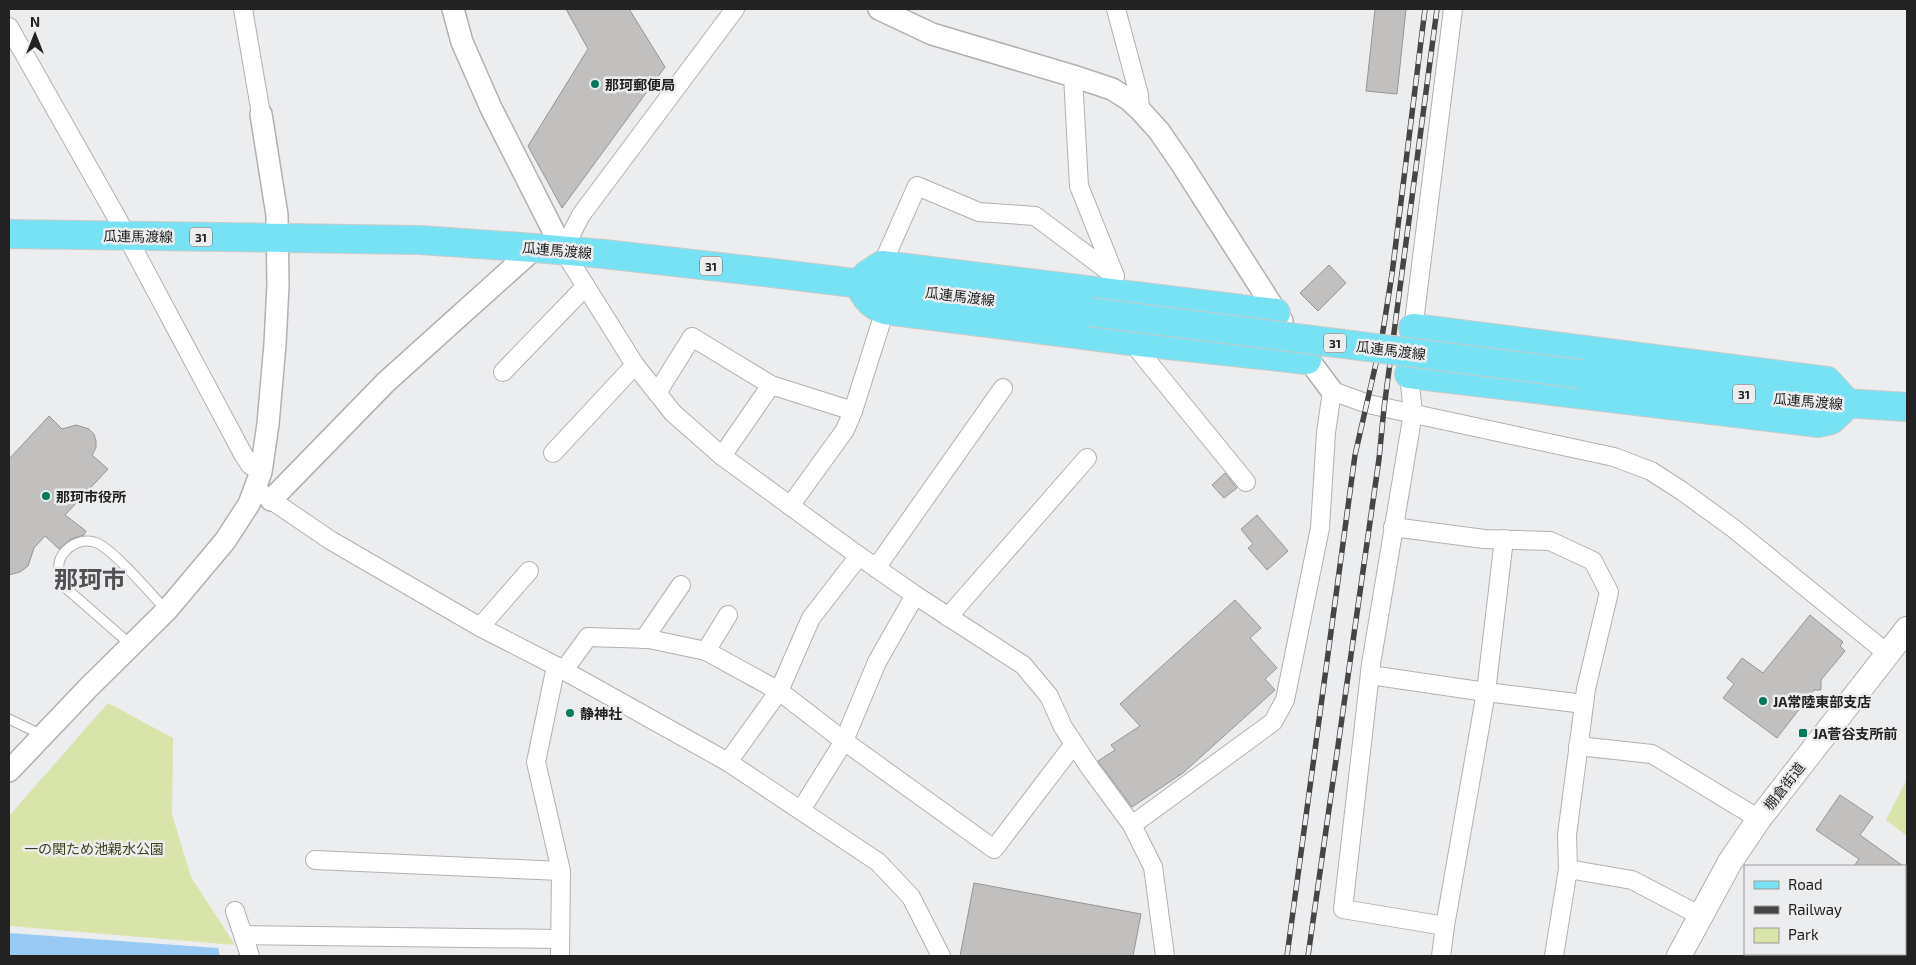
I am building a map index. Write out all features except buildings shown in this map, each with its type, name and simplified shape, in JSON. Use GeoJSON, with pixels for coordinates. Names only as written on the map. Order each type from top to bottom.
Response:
{"type":"FeatureCollection","features":[{"type":"Feature","properties":{"kind":"main road","name":"瓜連馬渡線"},"geometry":{"type":"LineString","coordinates":[[9,234],[419,240],[563,250],[859,283],[1779,398],[1907,407]]}},
{"type":"Feature","properties":{"kind":"main road"},"geometry":{"type":"LineString","coordinates":[[1276,313],[1122,286],[882,265],[868,274],[859,283],[874,307],[885,310],[1131,341],[1307,360]]}},
{"type":"Feature","properties":{"kind":"main road"},"geometry":{"type":"LineString","coordinates":[[1409,374],[1819,423],[1831,420],[1848,404],[1827,381],[1413,328]]}},
{"type":"Feature","properties":{"kind":"main road","name":"棚倉街道"},"geometry":{"type":"LineString","coordinates":[[1679,956],[1699,915],[1758,819],[1907,629]]}},
{"type":"Feature","properties":{"kind":"street"},"geometry":{"type":"LineString","coordinates":[[243,9],[277,215],[278,284],[275,344],[262,487]]}},
{"type":"Feature","properties":{"kind":"street"},"geometry":{"type":"LineString","coordinates":[[453,9],[462,42],[490,108],[563,250],[635,365],[656,393],[672,413],[722,456],[876,568],[1023,665],[1049,696],[1063,727],[1090,768],[1132,825],[1153,867],[1164,956]]}},
{"type":"Feature","properties":{"kind":"street"},"geometry":{"type":"LineString","coordinates":[[563,250],[581,215],[735,9]]}},
{"type":"Feature","properties":{"kind":"street"},"geometry":{"type":"LineString","coordinates":[[879,9],[932,34],[1073,76],[1112,89],[1128,99],[1159,131],[1307,360],[1332,391],[1368,404],[1413,412],[1614,457],[1651,471],[1733,528],[1888,654]]}},
{"type":"Feature","properties":{"kind":"street"},"geometry":{"type":"LineString","coordinates":[[1116,9],[1138,95],[1140,110]]}},
{"type":"Feature","properties":{"kind":"street"},"geometry":{"type":"LineString","coordinates":[[1445,926],[1343,909],[1370,675],[1413,412],[1409,374],[1413,328],[1453,9]]}},
{"type":"Feature","properties":{"kind":"street"},"geometry":{"type":"LineString","coordinates":[[9,26],[126,236],[262,487],[330,540],[480,627],[560,668],[728,762],[878,862],[911,897],[941,956]]}},
{"type":"Feature","properties":{"kind":"street"},"geometry":{"type":"LineString","coordinates":[[1073,76],[1079,186],[1122,286]]}},
{"type":"Feature","properties":{"kind":"street"},"geometry":{"type":"LineString","coordinates":[[882,265],[917,186],[979,212],[1035,216],[1122,286]]}},
{"type":"Feature","properties":{"kind":"street"},"geometry":{"type":"LineString","coordinates":[[9,771],[167,610],[225,541],[262,487],[386,382],[535,248]]}},
{"type":"Feature","properties":{"kind":"street"},"geometry":{"type":"LineString","coordinates":[[503,372],[585,287]]}},
{"type":"Feature","properties":{"kind":"street"},"geometry":{"type":"LineString","coordinates":[[790,506],[845,430],[853,411],[885,310]]}},
{"type":"Feature","properties":{"kind":"street"},"geometry":{"type":"LineString","coordinates":[[656,393],[692,337],[770,385],[853,411]]}},
{"type":"Feature","properties":{"kind":"street"},"geometry":{"type":"LineString","coordinates":[[1131,341],[1246,482]]}},
{"type":"Feature","properties":{"kind":"street"},"geometry":{"type":"LineString","coordinates":[[553,453],[635,365]]}},
{"type":"Feature","properties":{"kind":"street"},"geometry":{"type":"LineString","coordinates":[[722,456],[770,385]]}},
{"type":"Feature","properties":{"kind":"street"},"geometry":{"type":"LineString","coordinates":[[876,568],[1003,388]]}},
{"type":"Feature","properties":{"kind":"street"},"geometry":{"type":"LineString","coordinates":[[1132,825],[1273,722],[1285,700],[1320,528],[1326,433],[1332,391]]}},
{"type":"Feature","properties":{"kind":"street"},"geometry":{"type":"LineString","coordinates":[[948,617],[1087,458]]}},
{"type":"Feature","properties":{"kind":"street"},"geometry":{"type":"LineString","coordinates":[[1393,526],[1484,539],[1550,540],[1593,562],[1609,592],[1586,689],[1567,835],[1568,869],[1554,956]]}},
{"type":"Feature","properties":{"kind":"street"},"geometry":{"type":"LineString","coordinates":[[1441,956],[1486,692],[1504,539]]}},
{"type":"Feature","properties":{"kind":"street"},"geometry":{"type":"LineString","coordinates":[[728,762],[779,691],[811,618],[859,556]]}},
{"type":"Feature","properties":{"kind":"street"},"geometry":{"type":"LineString","coordinates":[[480,627],[529,571]]}},
{"type":"Feature","properties":{"kind":"street"},"geometry":{"type":"LineString","coordinates":[[644,639],[681,585]]}},
{"type":"Feature","properties":{"kind":"street"},"geometry":{"type":"LineString","coordinates":[[801,810],[844,742],[877,662],[915,595]]}},
{"type":"Feature","properties":{"kind":"street"},"geometry":{"type":"LineString","coordinates":[[706,651],[728,615]]}},
{"type":"Feature","properties":{"kind":"street"},"geometry":{"type":"LineString","coordinates":[[244,935],[559,948],[561,871],[536,762],[560,668],[588,637],[644,639],[706,651],[779,691],[844,742],[994,849],[1074,744]]}},
{"type":"Feature","properties":{"kind":"street"},"geometry":{"type":"LineString","coordinates":[[1370,675],[1584,704]]}},
{"type":"Feature","properties":{"kind":"street"},"geometry":{"type":"LineString","coordinates":[[1578,746],[1652,754],[1758,819]]}},
{"type":"Feature","properties":{"kind":"street"},"geometry":{"type":"LineString","coordinates":[[315,860],[561,871]]}},
{"type":"Feature","properties":{"kind":"street"},"geometry":{"type":"LineString","coordinates":[[1568,869],[1632,880],[1699,915]]}},
{"type":"Feature","properties":{"kind":"street"},"geometry":{"type":"LineString","coordinates":[[235,911],[250,956]]}},
{"type":"Feature","properties":{"kind":"lane"},"geometry":{"type":"LineString","coordinates":[[131,645],[68,590],[61,579],[58,568],[63,554],[75,543],[87,540],[99,544],[113,555],[167,610]]}},
{"type":"Feature","properties":{"kind":"lane"},"geometry":{"type":"LineString","coordinates":[[9,719],[43,735]]}},
{"type":"Feature","properties":{"kind":"green space","name":"一の関ため池親水公園"},"geometry":{"type":"Polygon","coordinates":[[[108,703],[173,738],[172,814],[191,877],[235,945],[9,926],[9,816],[108,703]]]}},
{"type":"Feature","properties":{"kind":"green space"},"geometry":{"type":"Polygon","coordinates":[[[1907,779],[1907,836],[1886,820],[1907,779]]]}},
{"type":"Feature","properties":{"kind":"green space"},"geometry":{"type":"Polygon","coordinates":[[[1907,885],[1907,956],[1849,956],[1906,955],[1907,885]]]}},
{"type":"Feature","properties":{"kind":"water"},"geometry":{"type":"Polygon","coordinates":[[[9,933],[218,948],[220,956],[9,956],[9,933]]]}},
{"type":"Feature","properties":{"kind":"railway"},"geometry":{"type":"LineString","coordinates":[[1287,956],[1355,455],[1382,337],[1392,274],[1425,9]]}},
{"type":"Feature","properties":{"kind":"railway"},"geometry":{"type":"LineString","coordinates":[[1308,956],[1379,459],[1384,408],[1437,9]]}},
{"type":"Feature","properties":{"kind":"place","name":"那珂郵便局"},"geometry":{"type":"Point","coordinates":[595,84]}},
{"type":"Feature","properties":{"kind":"place","name":"那珂市役所"},"geometry":{"type":"Point","coordinates":[46,496]}},
{"type":"Feature","properties":{"kind":"place","name":"JA常陸東部支店"},"geometry":{"type":"Point","coordinates":[1763,701]}},
{"type":"Feature","properties":{"kind":"place","name":"静神社"},"geometry":{"type":"Point","coordinates":[570,713]}},
{"type":"Feature","properties":{"kind":"place","name":"JA菅谷支所前"},"geometry":{"type":"Point","coordinates":[1803,733]}},
{"type":"Feature","properties":{"kind":"district","name":"那珂市"},"geometry":{"type":"Point","coordinates":[90,578]}}]}
